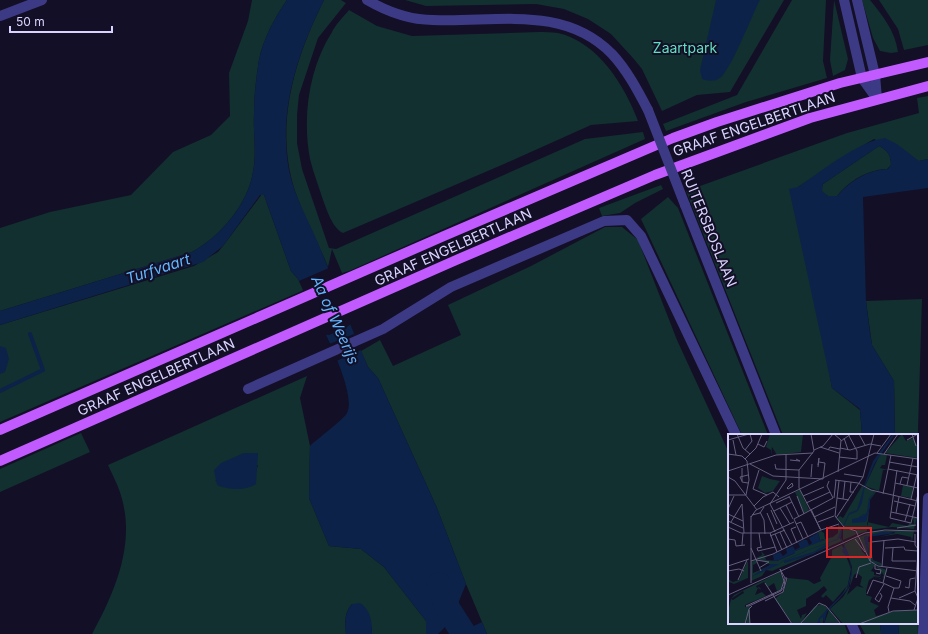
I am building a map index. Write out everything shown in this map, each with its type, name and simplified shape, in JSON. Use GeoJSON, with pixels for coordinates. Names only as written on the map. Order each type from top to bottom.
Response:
{"type":"FeatureCollection","features":[{"type":"Feature","properties":{"kind":"main road","name":"GRAAF ENGELBERTLAAN"},"geometry":{"type":"LineString","coordinates":[[0,430],[335,283],[673,138],[717,122],[862,78],[928,62]]}},
{"type":"Feature","properties":{"kind":"main road","name":"GRAAF ENGELBERTLAAN"},"geometry":{"type":"LineString","coordinates":[[0,461],[346,308],[669,169],[810,118],[928,86]]}},
{"type":"Feature","properties":{"kind":"street"},"geometry":{"type":"LineString","coordinates":[[0,16],[42,0]]}},
{"type":"Feature","properties":{"kind":"street","name":"RUITERSBOSLAAN"},"geometry":{"type":"LineString","coordinates":[[367,0],[400,14],[432,20],[526,18],[564,24],[586,34],[612,54],[634,84],[648,110],[776,434]]}},
{"type":"Feature","properties":{"kind":"street"},"geometry":{"type":"LineString","coordinates":[[844,0],[862,78],[877,99]]}},
{"type":"Feature","properties":{"kind":"street"},"geometry":{"type":"LineString","coordinates":[[857,0],[875,75],[877,99]]}},
{"type":"Feature","properties":{"kind":"street"},"geometry":{"type":"LineString","coordinates":[[248,389],[383,330],[451,287],[604,221],[627,220],[641,236],[736,434]]}},
{"type":"Feature","properties":{"kind":"street"},"geometry":{"type":"LineString","coordinates":[[923,634],[928,498]]}},
{"type":"Feature","properties":{"kind":"street"},"geometry":{"type":"LineString","coordinates":[[851,624],[856,634]]}},
{"type":"Feature","properties":{"kind":"green space"},"geometry":{"type":"Polygon","coordinates":[[[252,0],[287,0],[270,28],[263,44],[258,67],[255,94],[255,158],[253,172],[245,196],[231,218],[213,238],[192,252],[0,311],[0,228],[50,212],[131,195],[173,152],[211,135],[230,116],[229,73],[248,21],[252,0]]]}},
{"type":"Feature","properties":{"kind":"green space"},"geometry":{"type":"Polygon","coordinates":[[[324,0],[341,0],[346,3],[318,38],[299,95],[297,143],[302,169],[329,248],[336,249],[585,139],[643,132],[645,139],[349,271],[342,273],[332,249],[328,267],[295,191],[289,167],[286,142],[290,94],[296,70],[313,23],[324,0]]]}},
{"type":"Feature","properties":{"kind":"green space","name":"Zaartpark"},"geometry":{"type":"Polygon","coordinates":[[[405,0],[784,0],[730,92],[697,95],[662,111],[642,69],[611,34],[588,19],[564,9],[536,4],[426,6],[405,0]]]}},
{"type":"Feature","properties":{"kind":"green space"},"geometry":{"type":"Polygon","coordinates":[[[792,0],[826,0],[823,61],[827,78],[746,102],[666,131],[663,124],[737,95],[792,0]]]}},
{"type":"Feature","properties":{"kind":"green space"},"geometry":{"type":"Polygon","coordinates":[[[834,0],[848,59],[845,70],[833,76],[830,60],[834,0]]]}},
{"type":"Feature","properties":{"kind":"green space"},"geometry":{"type":"Polygon","coordinates":[[[862,0],[870,0],[884,18],[894,37],[898,52],[891,53],[880,51],[873,38],[862,0]]]}},
{"type":"Feature","properties":{"kind":"green space"},"geometry":{"type":"Polygon","coordinates":[[[879,0],[928,0],[928,45],[904,50],[898,29],[879,0]]]}},
{"type":"Feature","properties":{"kind":"green space"},"geometry":{"type":"Polygon","coordinates":[[[349,10],[377,26],[412,36],[544,32],[558,33],[572,38],[586,46],[608,67],[626,94],[638,121],[591,125],[343,233],[336,227],[328,212],[314,173],[308,143],[307,110],[313,77],[324,46],[334,29],[349,10]]]}},
{"type":"Feature","properties":{"kind":"green space"},"geometry":{"type":"Polygon","coordinates":[[[928,96],[928,159],[919,161],[874,139],[798,187],[832,388],[860,410],[862,434],[783,434],[686,191],[847,133],[919,113],[917,98],[928,96]]]}},
{"type":"Feature","properties":{"kind":"green space"},"geometry":{"type":"Polygon","coordinates":[[[879,146],[890,156],[891,165],[887,169],[872,172],[859,177],[837,196],[828,196],[821,191],[823,184],[879,146]]]}},
{"type":"Feature","properties":{"kind":"green space"},"geometry":{"type":"Polygon","coordinates":[[[661,185],[663,189],[635,203],[620,213],[602,216],[599,208],[661,185]]]}},
{"type":"Feature","properties":{"kind":"green space"},"geometry":{"type":"Polygon","coordinates":[[[262,194],[264,195],[291,271],[298,279],[304,290],[0,422],[0,325],[194,266],[218,252],[262,194]]]}},
{"type":"Feature","properties":{"kind":"green space"},"geometry":{"type":"Polygon","coordinates":[[[668,197],[678,208],[768,434],[742,434],[641,219],[668,197]]]}},
{"type":"Feature","properties":{"kind":"green space"},"geometry":{"type":"Polygon","coordinates":[[[605,227],[622,227],[638,240],[677,340],[728,451],[728,624],[844,624],[848,634],[487,634],[437,508],[378,378],[368,367],[361,351],[380,340],[393,366],[461,335],[448,305],[531,266],[605,227]]]}},
{"type":"Feature","properties":{"kind":"green space"},"geometry":{"type":"Polygon","coordinates":[[[922,299],[918,434],[895,434],[894,381],[872,345],[866,301],[922,299]]]}},
{"type":"Feature","properties":{"kind":"green space"},"geometry":{"type":"Polygon","coordinates":[[[307,376],[300,398],[310,446],[309,498],[329,546],[361,549],[384,567],[426,621],[426,634],[372,634],[372,628],[352,604],[346,615],[346,634],[92,634],[115,586],[124,552],[126,534],[122,499],[118,486],[108,465],[307,376]],[[258,465],[215,481],[256,484],[255,475],[258,465]]]}},
{"type":"Feature","properties":{"kind":"green space"},"geometry":{"type":"Polygon","coordinates":[[[81,433],[90,452],[0,492],[0,469],[81,433]]]}},
{"type":"Feature","properties":{"kind":"green space"},"geometry":{"type":"Polygon","coordinates":[[[860,624],[880,624],[881,634],[865,634],[860,624]]]}},
{"type":"Feature","properties":{"kind":"green space"},"geometry":{"type":"Polygon","coordinates":[[[898,624],[918,624],[918,634],[899,634],[898,624]]]}},
{"type":"Feature","properties":{"kind":"water","name":"Turfvaart"},"geometry":{"type":"Polygon","coordinates":[[[287,0],[324,0],[306,40],[288,104],[286,148],[291,180],[368,367],[378,378],[437,508],[466,584],[451,621],[438,634],[426,634],[426,621],[384,567],[361,549],[329,546],[309,498],[310,446],[345,416],[349,402],[341,370],[334,352],[304,290],[298,279],[291,271],[264,195],[260,195],[223,246],[203,262],[0,325],[0,311],[192,252],[213,238],[222,229],[239,207],[250,184],[255,158],[254,101],[259,60],[263,44],[270,28],[287,0]]]}},
{"type":"Feature","properties":{"kind":"water"},"geometry":{"type":"Polygon","coordinates":[[[716,0],[760,0],[725,73],[718,79],[709,81],[702,79],[700,70],[716,0]]]}},
{"type":"Feature","properties":{"kind":"water"},"geometry":{"type":"Polygon","coordinates":[[[885,138],[897,144],[919,161],[928,159],[928,188],[863,197],[866,301],[870,333],[872,345],[894,381],[895,434],[862,434],[860,409],[832,388],[789,189],[798,187],[840,158],[875,140],[885,138]],[[879,146],[823,184],[822,191],[828,196],[837,196],[853,181],[860,177],[880,170],[888,169],[891,165],[887,152],[879,146]]]}},
{"type":"Feature","properties":{"kind":"water"},"geometry":{"type":"Polygon","coordinates":[[[0,346],[6,348],[9,359],[5,372],[0,374],[0,346]]]}},
{"type":"Feature","properties":{"kind":"water"},"geometry":{"type":"Polygon","coordinates":[[[244,453],[258,453],[256,484],[242,489],[226,488],[217,485],[214,470],[221,463],[244,453]]]}},
{"type":"Feature","properties":{"kind":"water"},"geometry":{"type":"Polygon","coordinates":[[[360,603],[369,613],[372,634],[346,634],[345,622],[349,607],[352,604],[360,603]]]}},
{"type":"Feature","properties":{"kind":"water"},"geometry":{"type":"Polygon","coordinates":[[[482,622],[487,634],[460,634],[463,631],[482,622]]]}},
{"type":"Feature","properties":{"kind":"water"},"geometry":{"type":"Polygon","coordinates":[[[880,624],[898,624],[899,634],[881,634],[880,624]]]}},
{"type":"Feature","properties":{"kind":"pier"},"geometry":{"type":"Polygon","coordinates":[[[329,268],[352,323],[347,327],[329,335],[322,334],[299,281],[329,268]]]}},
{"type":"Feature","properties":{"kind":"pier"},"geometry":{"type":"Polygon","coordinates":[[[354,334],[361,350],[334,362],[327,345],[354,334]]]}},
{"type":"Feature","properties":{"kind":"waterway"},"geometry":{"type":"LineString","coordinates":[[0,391],[43,370],[30,334]]}},
{"type":"Feature","properties":{"kind":"waterway","name":"Aa of Weerijs"},"geometry":{"type":"LineString","coordinates":[[439,585],[448,609],[464,634]]}}]}
